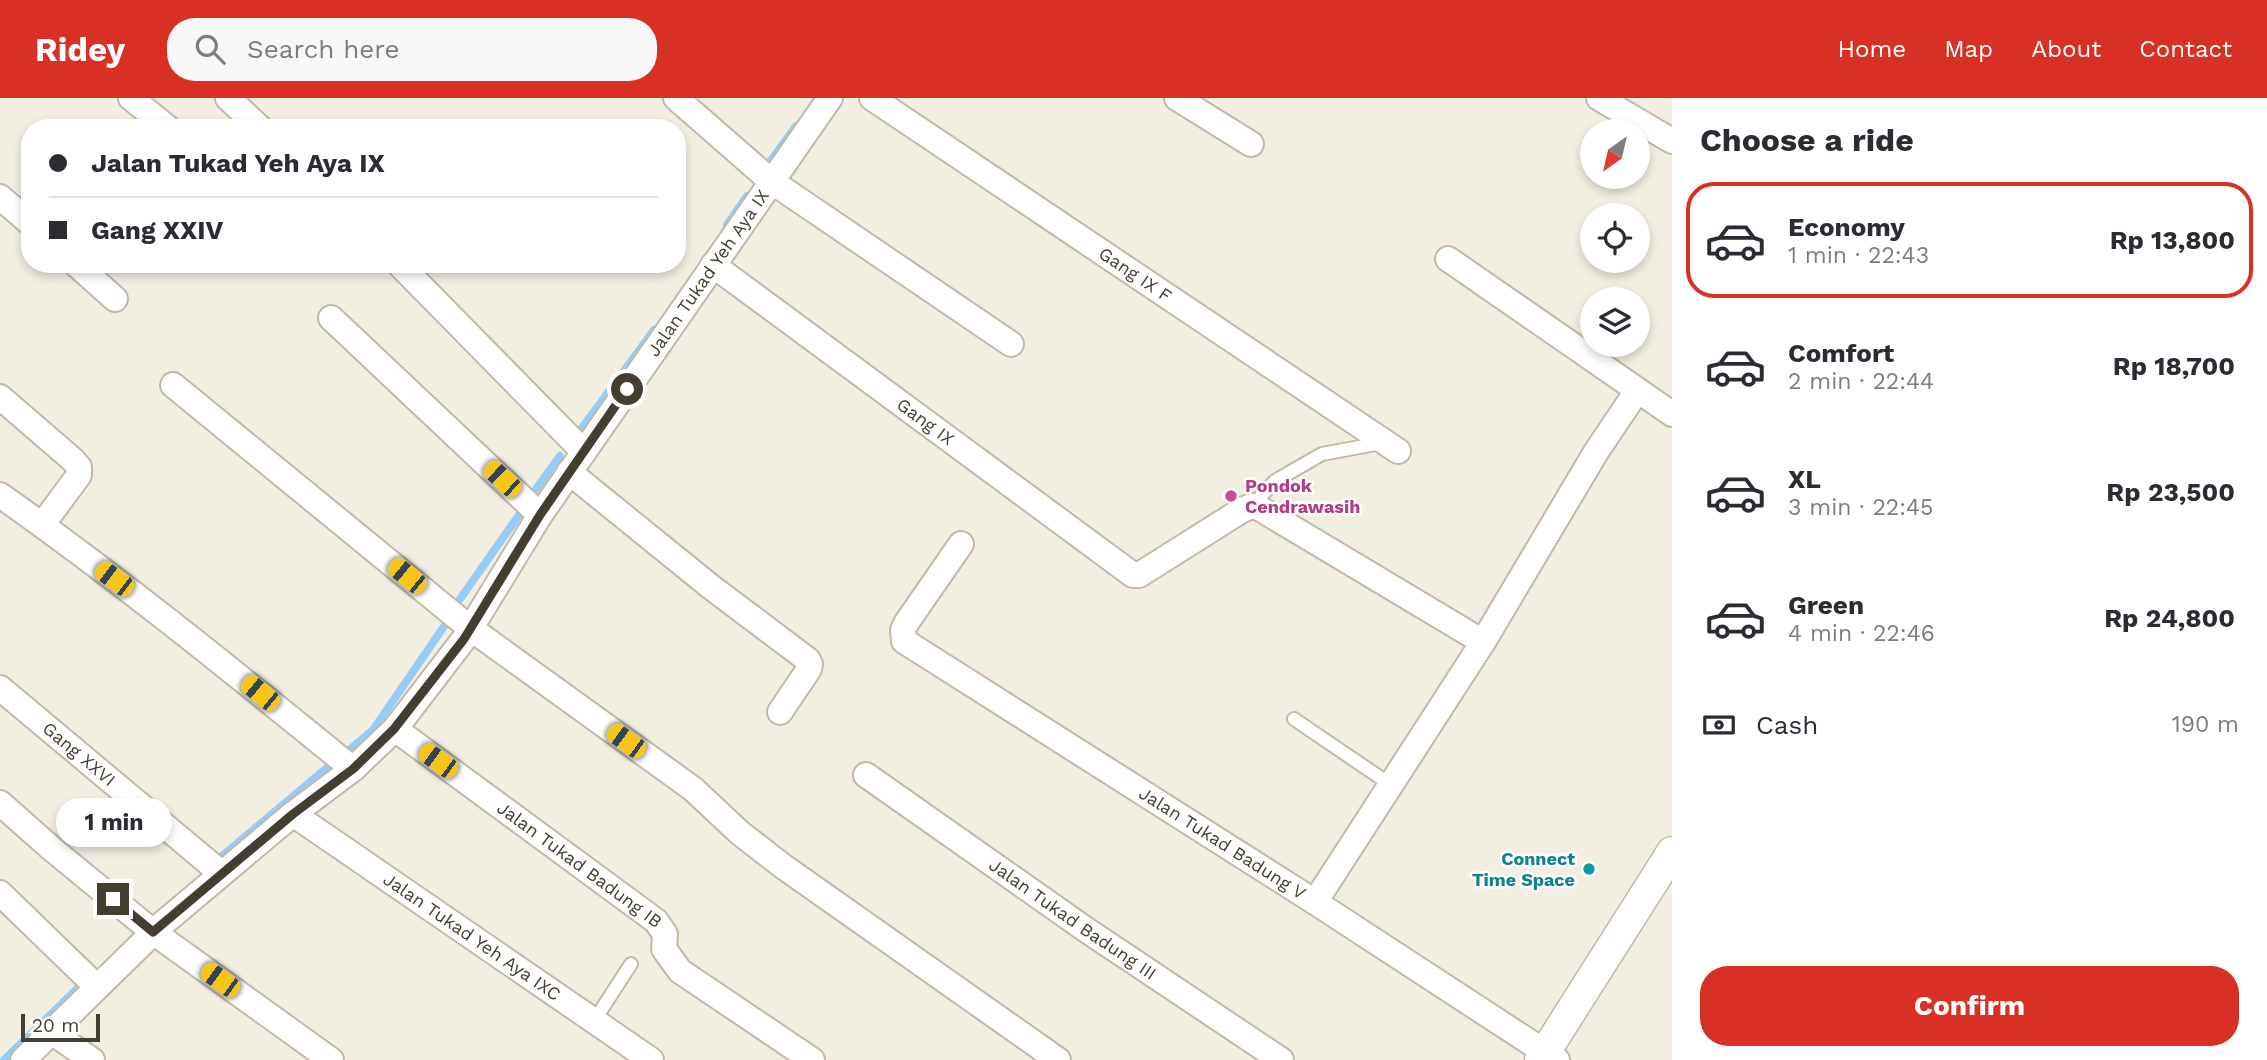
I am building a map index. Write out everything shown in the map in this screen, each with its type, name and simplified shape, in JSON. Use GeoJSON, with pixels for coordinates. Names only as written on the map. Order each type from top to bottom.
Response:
{"type":"FeatureCollection","features":[{"type":"Feature","properties":{"kind":"street"},"geometry":{"type":"LineString","coordinates":[[131,98],[157,119]]}},
{"type":"Feature","properties":{"kind":"street"},"geometry":{"type":"LineString","coordinates":[[228,98],[250,119]]}},
{"type":"Feature","properties":{"kind":"street"},"geometry":{"type":"LineString","coordinates":[[676,98],[771,181],[1011,344]]}},
{"type":"Feature","properties":{"kind":"street","name":"Jalan Tukad Yeh Aya IX"},"geometry":{"type":"LineString","coordinates":[[23,1060],[153,932],[293,814],[353,769],[394,729],[470,628],[569,472],[830,98]]}},
{"type":"Feature","properties":{"kind":"street","name":"Gang IX F"},"geometry":{"type":"LineString","coordinates":[[872,98],[1391,447]]}},
{"type":"Feature","properties":{"kind":"street"},"geometry":{"type":"LineString","coordinates":[[1177,98],[1251,144]]}},
{"type":"Feature","properties":{"kind":"street"},"geometry":{"type":"LineString","coordinates":[[1599,98],[1672,141]]}},
{"type":"Feature","properties":{"kind":"street"},"geometry":{"type":"LineString","coordinates":[[0,197],[21,215]]}},
{"type":"Feature","properties":{"kind":"street"},"geometry":{"type":"LineString","coordinates":[[1448,259],[1672,414]]}},
{"type":"Feature","properties":{"kind":"street","name":"Gang IX"},"geometry":{"type":"LineString","coordinates":[[713,265],[1133,575],[1139,575],[1252,506]]}},
{"type":"Feature","properties":{"kind":"street"},"geometry":{"type":"LineString","coordinates":[[86,273],[115,299]]}},
{"type":"Feature","properties":{"kind":"street"},"geometry":{"type":"LineString","coordinates":[[408,273],[584,452]]}},
{"type":"Feature","properties":{"kind":"street"},"geometry":{"type":"LineString","coordinates":[[331,318],[540,515]]}},
{"type":"Feature","properties":{"kind":"street"},"geometry":{"type":"LineString","coordinates":[[173,385],[470,628],[693,789],[740,833],[784,867],[1058,1060]]}},
{"type":"Feature","properties":{"kind":"street"},"geometry":{"type":"LineString","coordinates":[[1315,902],[1483,642],[1589,463],[1637,391]]}},
{"type":"Feature","properties":{"kind":"street"},"geometry":{"type":"LineString","coordinates":[[0,397],[79,467],[79,475],[48,517],[48,529]]}},
{"type":"Feature","properties":{"kind":"street"},"geometry":{"type":"LineString","coordinates":[[569,472],[711,587],[808,660],[809,669],[780,712]]}},
{"type":"Feature","properties":{"kind":"street"},"geometry":{"type":"LineString","coordinates":[[0,495],[222,663],[353,769]]}},
{"type":"Feature","properties":{"kind":"street"},"geometry":{"type":"LineString","coordinates":[[1252,506],[1483,642]]}},
{"type":"Feature","properties":{"kind":"street","name":"Jalan Tukad Badung V"},"geometry":{"type":"LineString","coordinates":[[961,544],[907,622],[902,636],[904,642],[1315,902],[1547,1057]]}},
{"type":"Feature","properties":{"kind":"street","name":"Gang XXVI"},"geometry":{"type":"LineString","coordinates":[[0,688],[221,873]]}},
{"type":"Feature","properties":{"kind":"street","name":"Jalan Tukad Badung IB"},"geometry":{"type":"LineString","coordinates":[[394,729],[656,920],[665,934],[664,949],[680,971],[812,1060]]}},
{"type":"Feature","properties":{"kind":"street","name":"Jalan Tukad Badung III"},"geometry":{"type":"LineString","coordinates":[[866,775],[1273,1057]]}},
{"type":"Feature","properties":{"kind":"street"},"geometry":{"type":"LineString","coordinates":[[0,803],[153,932],[331,1060]]}},
{"type":"Feature","properties":{"kind":"street","name":"Jalan Tukad Yeh Aya IXC"},"geometry":{"type":"LineString","coordinates":[[293,814],[651,1060]]}},
{"type":"Feature","properties":{"kind":"street"},"geometry":{"type":"LineString","coordinates":[[1547,1057],[1672,852]]}},
{"type":"Feature","properties":{"kind":"street"},"geometry":{"type":"LineString","coordinates":[[0,893],[97,986]]}},
{"type":"Feature","properties":{"kind":"street"},"geometry":{"type":"LineString","coordinates":[[51,1031],[92,1060]]}},
{"type":"Feature","properties":{"kind":"lane"},"geometry":{"type":"LineString","coordinates":[[1252,506],[1275,481],[1322,454],[1391,447]]}},
{"type":"Feature","properties":{"kind":"lane"},"geometry":{"type":"LineString","coordinates":[[1294,719],[1391,785]]}},
{"type":"Feature","properties":{"kind":"lane"},"geometry":{"type":"LineString","coordinates":[[593,1021],[631,964]]}},
{"type":"Feature","properties":{"kind":"waterway"},"geometry":{"type":"LineString","coordinates":[[767,166],[796,126]]}},
{"type":"Feature","properties":{"kind":"waterway"},"geometry":{"type":"LineString","coordinates":[[727,225],[747,196]]}},
{"type":"Feature","properties":{"kind":"waterway"},"geometry":{"type":"LineString","coordinates":[[579,432],[654,330]]}},
{"type":"Feature","properties":{"kind":"waterway"},"geometry":{"type":"LineString","coordinates":[[536,489],[560,456]]}},
{"type":"Feature","properties":{"kind":"waterway"},"geometry":{"type":"LineString","coordinates":[[458,602],[519,515]]}},
{"type":"Feature","properties":{"kind":"waterway"},"geometry":{"type":"LineString","coordinates":[[348,751],[373,730],[447,622]]}},
{"type":"Feature","properties":{"kind":"waterway"},"geometry":{"type":"LineString","coordinates":[[221,857],[329,766]]}},
{"type":"Feature","properties":{"kind":"waterway"},"geometry":{"type":"LineString","coordinates":[[4,1060],[84,982]]}},
{"type":"Feature","properties":{"kind":"place","name":"Pondok Cendrawasih"},"geometry":{"type":"Point","coordinates":[1231,496]}},
{"type":"Feature","properties":{"kind":"place","name":"Connect Time Space"},"geometry":{"type":"Point","coordinates":[1589,869]}},
{"type":"Feature","properties":{"kind":"route"},"geometry":{"type":"LineString","coordinates":[[113,899],[153,932],[293,814],[353,769],[394,729],[464,639],[540,515],[627,389]]}}]}
